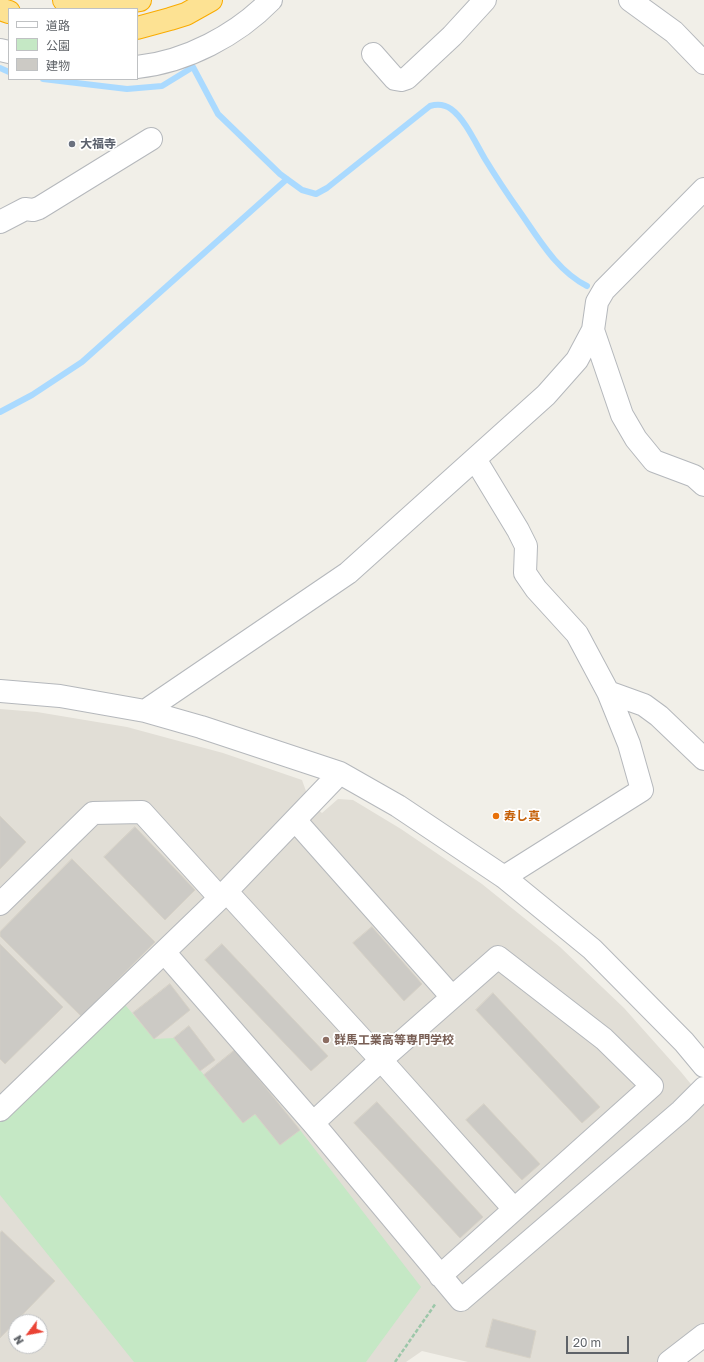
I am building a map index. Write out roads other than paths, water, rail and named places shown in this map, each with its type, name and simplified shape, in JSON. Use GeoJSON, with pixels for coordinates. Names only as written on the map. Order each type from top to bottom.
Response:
{"type":"FeatureCollection","features":[{"type":"Feature","properties":{"kind":"highway"},"geometry":{"type":"LineString","coordinates":[[64,0],[105,3],[140,0]]}},
{"type":"Feature","properties":{"kind":"highway"},"geometry":{"type":"LineString","coordinates":[[138,28],[186,14],[211,0]]}},
{"type":"Feature","properties":{"kind":"street"},"geometry":{"type":"LineString","coordinates":[[138,67],[173,60],[194,52],[236,29],[252,18],[271,0]]}},
{"type":"Feature","properties":{"kind":"street"},"geometry":{"type":"LineString","coordinates":[[373,54],[394,79],[402,80],[407,78],[452,36],[485,0]]}},
{"type":"Feature","properties":{"kind":"street"},"geometry":{"type":"LineString","coordinates":[[630,0],[674,32],[704,63]]}},
{"type":"Feature","properties":{"kind":"street"},"geometry":{"type":"LineString","coordinates":[[0,222],[25,209],[33,210],[39,208],[151,140]]}},
{"type":"Feature","properties":{"kind":"street"},"geometry":{"type":"LineString","coordinates":[[145,711],[348,573],[546,395],[577,360],[593,330],[597,302],[604,290],[704,189]]}},
{"type":"Feature","properties":{"kind":"street"},"geometry":{"type":"LineString","coordinates":[[593,330],[622,416],[636,439],[654,461],[694,476],[704,485]]}},
{"type":"Feature","properties":{"kind":"street"},"geometry":{"type":"LineString","coordinates":[[475,459],[526,546],[526,573],[536,589],[577,634],[608,692],[629,744],[642,790],[504,877]]}},
{"type":"Feature","properties":{"kind":"street"},"geometry":{"type":"LineString","coordinates":[[0,691],[60,696],[145,711],[201,726],[340,773],[398,806],[504,877],[592,949],[684,1042],[704,1066]]}},
{"type":"Feature","properties":{"kind":"street"},"geometry":{"type":"LineString","coordinates":[[608,692],[644,705],[659,716],[704,760]]}},
{"type":"Feature","properties":{"kind":"street"},"geometry":{"type":"LineString","coordinates":[[0,1110],[223,894],[340,773]]}},
{"type":"Feature","properties":{"kind":"street"},"geometry":{"type":"LineString","coordinates":[[0,904],[93,812],[142,812],[223,894],[381,1060],[514,1209]]}},
{"type":"Feature","properties":{"kind":"street"},"geometry":{"type":"LineString","coordinates":[[294,820],[452,997]]}},
{"type":"Feature","properties":{"kind":"street"},"geometry":{"type":"LineString","coordinates":[[164,952],[313,1123],[461,1300],[681,1111],[704,1088]]}},
{"type":"Feature","properties":{"kind":"street"},"geometry":{"type":"LineString","coordinates":[[313,1123],[381,1060],[498,957],[604,1039],[652,1086],[514,1209],[444,1280]]}},
{"type":"Feature","properties":{"kind":"street"},"geometry":{"type":"LineString","coordinates":[[681,1359],[704,1335]]}},
{"type":"Feature","properties":{"kind":"waterway"},"geometry":{"type":"LineString","coordinates":[[51,80],[127,89],[162,86],[193,67],[218,114],[280,174],[302,190],[316,194],[327,188],[430,106],[446,106],[456,113],[466,125],[485,159],[549,254],[576,280],[587,286]]}},
{"type":"Feature","properties":{"kind":"waterway"},"geometry":{"type":"LineString","coordinates":[[0,68],[8,72]]}},
{"type":"Feature","properties":{"kind":"waterway"},"geometry":{"type":"LineString","coordinates":[[0,412],[32,395],[82,362],[287,179]]}},
{"type":"Feature","properties":{"kind":"place","name":"大福寺"},"geometry":{"type":"Point","coordinates":[72,144]}},
{"type":"Feature","properties":{"kind":"place","name":"寿し真"},"geometry":{"type":"Point","coordinates":[496,816]}},
{"type":"Feature","properties":{"kind":"place","name":"群馬工業高等専門学校"},"geometry":{"type":"Point","coordinates":[326,1040]}}]}
